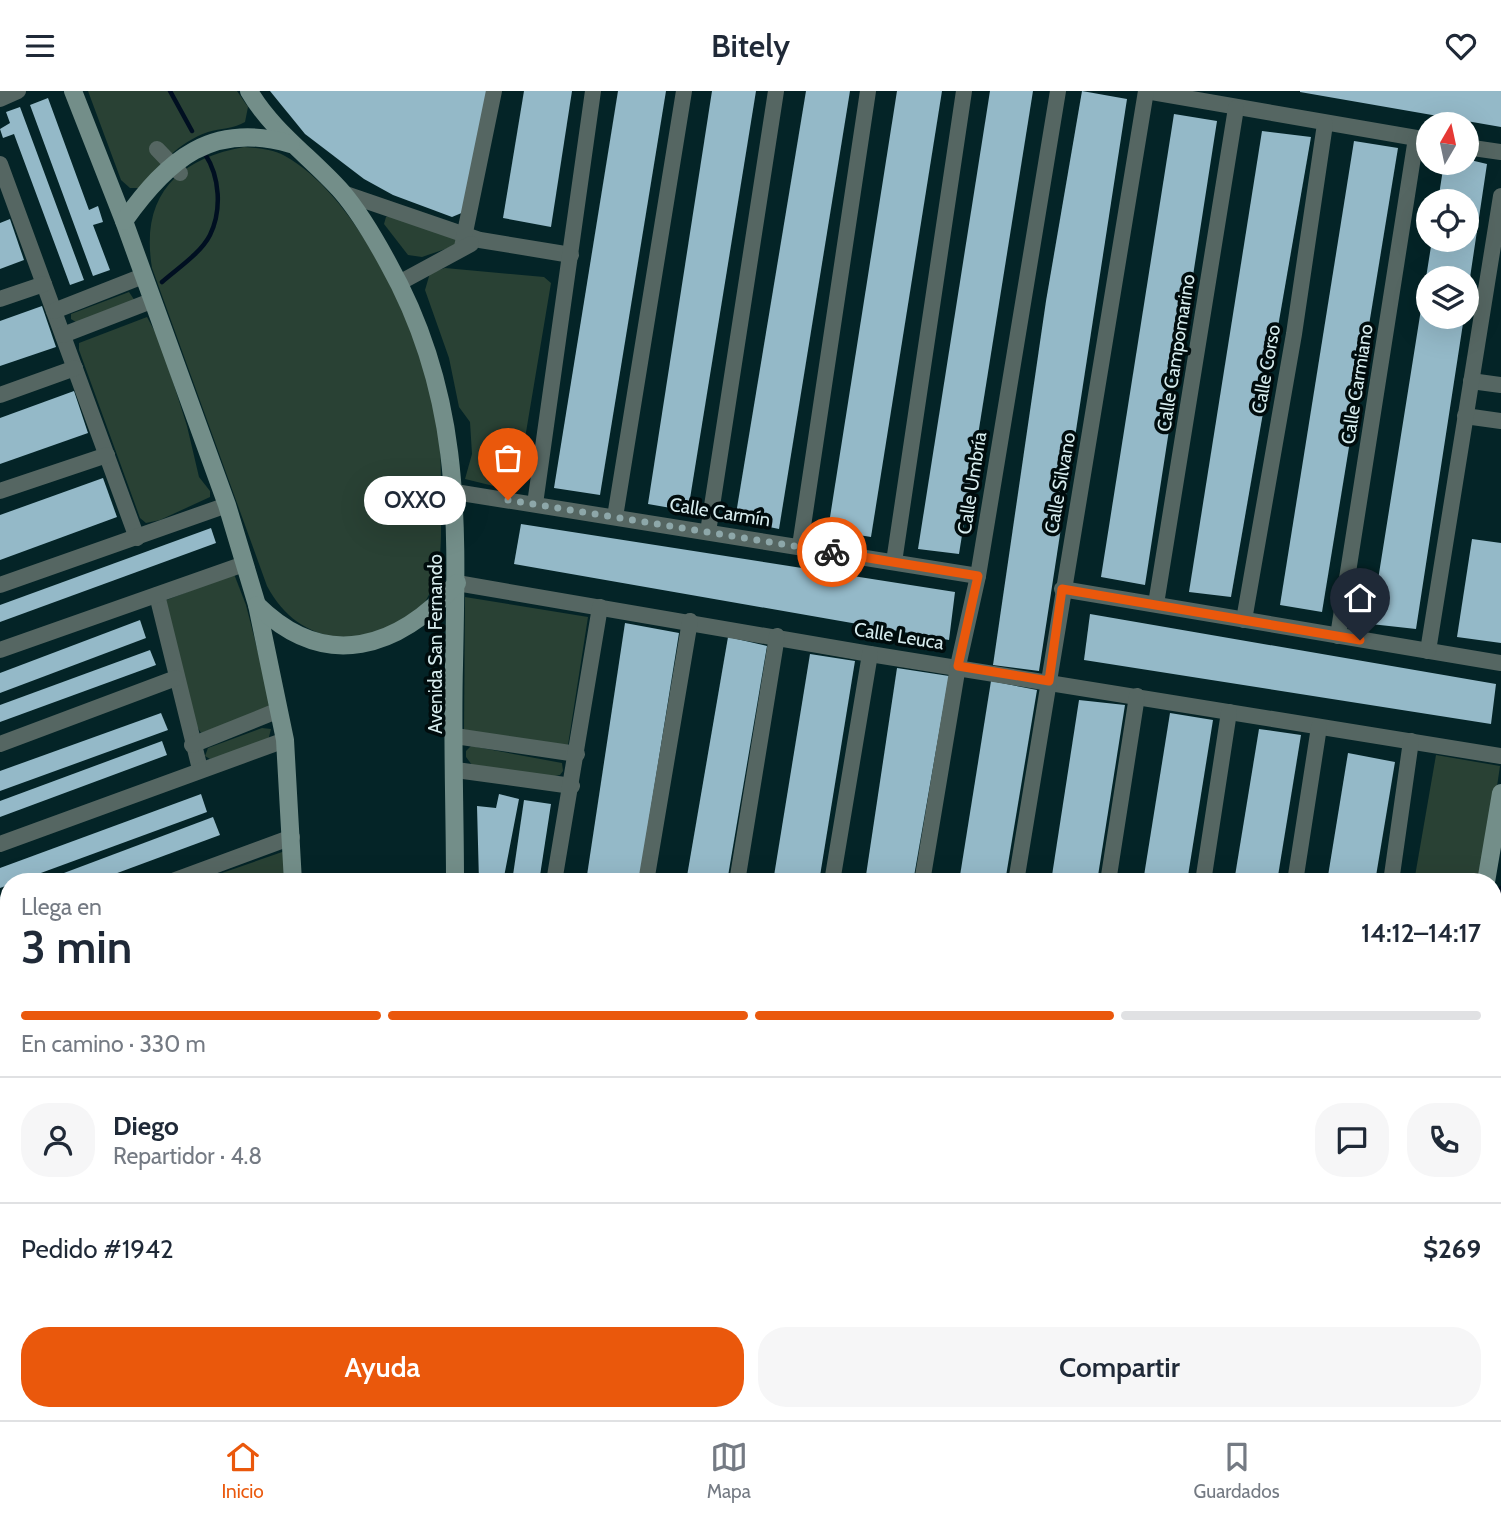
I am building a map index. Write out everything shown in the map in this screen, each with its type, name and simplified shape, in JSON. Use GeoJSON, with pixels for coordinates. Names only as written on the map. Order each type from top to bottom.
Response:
{"type":"FeatureCollection","features":[{"type":"Feature","properties":{"kind":"street"},"geometry":{"type":"LineString","coordinates":[[0,99],[18,91]]}},
{"type":"Feature","properties":{"kind":"street"},"geometry":{"type":"LineString","coordinates":[[73,91],[124,221],[227,505],[257,605],[285,740],[293,873]]}},
{"type":"Feature","properties":{"kind":"street","name":"Avenida San Fernando"},"geometry":{"type":"LineString","coordinates":[[249,91],[265,114],[343,193],[399,283],[422,334],[440,393],[452,454],[455,492],[455,873]]}},
{"type":"Feature","properties":{"kind":"street"},"geometry":{"type":"LineString","coordinates":[[399,283],[469,241],[494,91]]}},
{"type":"Feature","properties":{"kind":"street"},"geometry":{"type":"LineString","coordinates":[[535,504],[593,91]]}},
{"type":"Feature","properties":{"kind":"street"},"geometry":{"type":"LineString","coordinates":[[615,517],[684,91]]}},
{"type":"Feature","properties":{"kind":"street"},"geometry":{"type":"LineString","coordinates":[[708,532],[776,91]]}},
{"type":"Feature","properties":{"kind":"street"},"geometry":{"type":"LineString","coordinates":[[800,546],[868,91]]}},
{"type":"Feature","properties":{"kind":"street"},"geometry":{"type":"LineString","coordinates":[[894,562],[964,91]]}},
{"type":"Feature","properties":{"kind":"street","name":"Calle Umbría"},"geometry":{"type":"LineString","coordinates":[[924,873],[958,666],[978,576],[1058,91]]}},
{"type":"Feature","properties":{"kind":"street"},"geometry":{"type":"LineString","coordinates":[[1146,91],[1416,138]]}},
{"type":"Feature","properties":{"kind":"street","name":"Calle Silvano"},"geometry":{"type":"LineString","coordinates":[[1017,873],[1062,589],[1146,91]]}},
{"type":"Feature","properties":{"kind":"street","name":"Calle Campomarino"},"geometry":{"type":"LineString","coordinates":[[1156,604],[1236,108]]}},
{"type":"Feature","properties":{"kind":"street","name":"Calle Corso"},"geometry":{"type":"LineString","coordinates":[[1244,620],[1294,334],[1325,124]]}},
{"type":"Feature","properties":{"kind":"street"},"geometry":{"type":"LineString","coordinates":[[124,221],[146,190],[198,150],[229,138],[267,137],[295,145]]}},
{"type":"Feature","properties":{"kind":"street"},"geometry":{"type":"LineString","coordinates":[[1479,148],[1501,152]]}},
{"type":"Feature","properties":{"kind":"street"},"geometry":{"type":"LineString","coordinates":[[157,149],[176,169]]}},
{"type":"Feature","properties":{"kind":"street"},"geometry":{"type":"LineString","coordinates":[[0,164],[5,195],[44,284],[137,538]]}},
{"type":"Feature","properties":{"kind":"street","name":"Calle Carmiano"},"geometry":{"type":"LineString","coordinates":[[1338,636],[1416,174]]}},
{"type":"Feature","properties":{"kind":"street"},"geometry":{"type":"LineString","coordinates":[[343,193],[469,241],[571,255]]}},
{"type":"Feature","properties":{"kind":"street"},"geometry":{"type":"LineString","coordinates":[[1428,652],[1501,196]]}},
{"type":"Feature","properties":{"kind":"street"},"geometry":{"type":"LineString","coordinates":[[54,311],[143,276]]}},
{"type":"Feature","properties":{"kind":"street"},"geometry":{"type":"LineString","coordinates":[[0,299],[44,284]]}},
{"type":"Feature","properties":{"kind":"street"},"geometry":{"type":"LineString","coordinates":[[63,335],[151,301]]}},
{"type":"Feature","properties":{"kind":"street"},"geometry":{"type":"LineString","coordinates":[[0,395],[75,368]]}},
{"type":"Feature","properties":{"kind":"street"},"geometry":{"type":"LineString","coordinates":[[1471,381],[1501,385]]}},
{"type":"Feature","properties":{"kind":"street"},"geometry":{"type":"LineString","coordinates":[[1465,417],[1501,421]]}},
{"type":"Feature","properties":{"kind":"street"},"geometry":{"type":"LineString","coordinates":[[0,491],[107,455]]}},
{"type":"Feature","properties":{"kind":"street","name":"Calle Carmín"},"geometry":{"type":"LineString","coordinates":[[455,492],[978,576]]}},
{"type":"Feature","properties":{"kind":"street"},"geometry":{"type":"LineString","coordinates":[[0,585],[227,505]]}},
{"type":"Feature","properties":{"kind":"street"},"geometry":{"type":"LineString","coordinates":[[0,650],[244,564]]}},
{"type":"Feature","properties":{"kind":"street"},"geometry":{"type":"LineString","coordinates":[[257,605],[278,626],[296,634],[354,646],[381,641],[416,622],[457,583]]}},
{"type":"Feature","properties":{"kind":"street","name":"Calle Leuca"},"geometry":{"type":"LineString","coordinates":[[457,583],[870,654],[958,666],[1501,756]]}},
{"type":"Feature","properties":{"kind":"street"},"geometry":{"type":"LineString","coordinates":[[1062,589],[1501,663]]}},
{"type":"Feature","properties":{"kind":"street"},"geometry":{"type":"LineString","coordinates":[[157,595],[200,769]]}},
{"type":"Feature","properties":{"kind":"street"},"geometry":{"type":"LineString","coordinates":[[556,873],[600,607]]}},
{"type":"Feature","properties":{"kind":"street"},"geometry":{"type":"LineString","coordinates":[[648,873],[690,621]]}},
{"type":"Feature","properties":{"kind":"street"},"geometry":{"type":"LineString","coordinates":[[738,873],[777,636]]}},
{"type":"Feature","properties":{"kind":"street"},"geometry":{"type":"LineString","coordinates":[[834,873],[870,654]]}},
{"type":"Feature","properties":{"kind":"street"},"geometry":{"type":"LineString","coordinates":[[0,744],[176,678]]}},
{"type":"Feature","properties":{"kind":"street"},"geometry":{"type":"LineString","coordinates":[[1109,873],[1137,696]]}},
{"type":"Feature","properties":{"kind":"street"},"geometry":{"type":"LineString","coordinates":[[192,745],[279,710]]}},
{"type":"Feature","properties":{"kind":"street"},"geometry":{"type":"LineString","coordinates":[[1204,873],[1229,712]]}},
{"type":"Feature","properties":{"kind":"street"},"geometry":{"type":"LineString","coordinates":[[1296,873],[1319,727]]}},
{"type":"Feature","properties":{"kind":"street"},"geometry":{"type":"LineString","coordinates":[[455,736],[577,754]]}},
{"type":"Feature","properties":{"kind":"street"},"geometry":{"type":"LineString","coordinates":[[0,844],[285,740]]}},
{"type":"Feature","properties":{"kind":"street"},"geometry":{"type":"LineString","coordinates":[[1392,873],[1411,741]]}},
{"type":"Feature","properties":{"kind":"street"},"geometry":{"type":"LineString","coordinates":[[456,769],[572,786]]}},
{"type":"Feature","properties":{"kind":"street"},"geometry":{"type":"LineString","coordinates":[[1488,873],[1501,793]]}},
{"type":"Feature","properties":{"kind":"street"},"geometry":{"type":"LineString","coordinates":[[207,873],[292,837]]}},
{"type":"Feature","properties":{"kind":"green space"},"geometry":{"type":"Polygon","coordinates":[[[88,91],[237,91],[248,107],[245,122],[198,136],[162,163],[140,188],[130,188],[121,180],[88,91]]]}},
{"type":"Feature","properties":{"kind":"green space"},"geometry":{"type":"Polygon","coordinates":[[[244,147],[265,149],[285,156],[311,175],[336,200],[379,263],[397,298],[433,399],[441,482],[441,546],[435,580],[425,602],[419,608],[390,629],[370,636],[341,638],[307,628],[281,607],[267,586],[152,268],[152,220],[158,201],[168,185],[200,161],[244,147]]]}},
{"type":"Feature","properties":{"kind":"green space"},"geometry":{"type":"Polygon","coordinates":[[[393,214],[458,235],[457,245],[422,257],[408,255],[384,224],[386,217],[393,214]]]}},
{"type":"Feature","properties":{"kind":"green space"},"geometry":{"type":"Polygon","coordinates":[[[445,268],[544,277],[551,283],[517,486],[506,489],[465,479],[472,454],[470,422],[459,407],[449,358],[425,290],[430,273],[445,268]]]}},
{"type":"Feature","properties":{"kind":"green space"},"geometry":{"type":"Polygon","coordinates":[[[129,292],[135,301],[79,324],[71,319],[71,314],[129,292]]]}},
{"type":"Feature","properties":{"kind":"green space"},"geometry":{"type":"Polygon","coordinates":[[[147,317],[160,341],[187,426],[199,477],[210,491],[210,497],[160,520],[146,523],[140,518],[79,350],[79,343],[147,317]]]}},
{"type":"Feature","properties":{"kind":"green space"},"geometry":{"type":"Polygon","coordinates":[[[234,574],[246,605],[270,700],[268,709],[201,733],[194,722],[164,601],[234,574]]]}},
{"type":"Feature","properties":{"kind":"green space"},"geometry":{"type":"Polygon","coordinates":[[[465,597],[588,617],[568,745],[464,732],[465,597]]]}},
{"type":"Feature","properties":{"kind":"green space"},"geometry":{"type":"Polygon","coordinates":[[[262,728],[271,729],[268,741],[210,759],[205,756],[208,748],[262,728]]]}},
{"type":"Feature","properties":{"kind":"green space"},"geometry":{"type":"Polygon","coordinates":[[[471,746],[562,763],[563,771],[560,775],[550,777],[472,765],[466,757],[466,751],[471,746]]]}},
{"type":"Feature","properties":{"kind":"green space"},"geometry":{"type":"Polygon","coordinates":[[[1436,755],[1500,766],[1484,873],[1416,873],[1436,755]]]}},
{"type":"Feature","properties":{"kind":"green space"},"geometry":{"type":"Polygon","coordinates":[[[285,851],[286,873],[222,873],[285,851]]]}},
{"type":"Feature","properties":{"kind":"building"},"geometry":{"type":"Polygon","coordinates":[[[270,91],[489,91],[464,212],[452,217],[393,195],[364,179],[305,134],[270,91]]]}},
{"type":"Feature","properties":{"kind":"building"},"geometry":{"type":"Polygon","coordinates":[[[524,91],[572,91],[551,227],[503,218],[524,91]]]}},
{"type":"Feature","properties":{"kind":"building"},"geometry":{"type":"Polygon","coordinates":[[[618,91],[666,91],[600,495],[554,488],[618,91]]]}},
{"type":"Feature","properties":{"kind":"building"},"geometry":{"type":"Polygon","coordinates":[[[712,91],[756,91],[688,511],[648,504],[712,91]]]}},
{"type":"Feature","properties":{"kind":"building"},"geometry":{"type":"Polygon","coordinates":[[[806,91],[850,91],[779,529],[735,520],[806,91]]]}},
{"type":"Feature","properties":{"kind":"building"},"geometry":{"type":"Polygon","coordinates":[[[897,91],[942,91],[871,537],[828,530],[897,91]]]}},
{"type":"Feature","properties":{"kind":"building"},"geometry":{"type":"Polygon","coordinates":[[[990,91],[1033,91],[959,554],[918,549],[990,91]]]}},
{"type":"Feature","properties":{"kind":"building"},"geometry":{"type":"Polygon","coordinates":[[[1082,91],[1127,99],[1039,671],[993,665],[1046,301],[1082,91]]]}},
{"type":"Feature","properties":{"kind":"building"},"geometry":{"type":"Polygon","coordinates":[[[1501,91],[1501,127],[1479,123],[1479,112],[1416,112],[1300,92],[1501,91]]]}},
{"type":"Feature","properties":{"kind":"building"},"geometry":{"type":"Polygon","coordinates":[[[48,98],[89,210],[98,206],[103,222],[93,225],[110,270],[93,276],[30,105],[48,98]]]}},
{"type":"Feature","properties":{"kind":"building"},"geometry":{"type":"Polygon","coordinates":[[[20,107],[84,280],[70,285],[14,134],[3,138],[0,129],[10,123],[6,112],[20,107]]]}},
{"type":"Feature","properties":{"kind":"building"},"geometry":{"type":"Polygon","coordinates":[[[1174,114],[1217,121],[1145,585],[1101,577],[1174,114]]]}},
{"type":"Feature","properties":{"kind":"building"},"geometry":{"type":"Polygon","coordinates":[[[1262,131],[1311,137],[1231,597],[1189,592],[1262,131]]]}},
{"type":"Feature","properties":{"kind":"building"},"geometry":{"type":"Polygon","coordinates":[[[1354,141],[1398,148],[1322,612],[1280,605],[1354,141]]]}},
{"type":"Feature","properties":{"kind":"building"},"geometry":{"type":"Polygon","coordinates":[[[1479,162],[1487,164],[1479,217],[1479,189],[1440,189],[1442,175],[1479,175],[1479,162]]]}},
{"type":"Feature","properties":{"kind":"building"},"geometry":{"type":"Polygon","coordinates":[[[10,219],[24,260],[0,269],[0,223],[10,219]]]}},
{"type":"Feature","properties":{"kind":"building"},"geometry":{"type":"Polygon","coordinates":[[[1430,252],[1474,252],[1472,266],[1428,266],[1430,252]]]}},
{"type":"Feature","properties":{"kind":"building"},"geometry":{"type":"Polygon","coordinates":[[[42,306],[56,347],[0,366],[0,321],[42,306]]]}},
{"type":"Feature","properties":{"kind":"building"},"geometry":{"type":"Polygon","coordinates":[[[1418,329],[1462,329],[1416,629],[1371,624],[1418,329]]]}},
{"type":"Feature","properties":{"kind":"building"},"geometry":{"type":"Polygon","coordinates":[[[74,391],[88,433],[0,464],[0,418],[74,391]]]}},
{"type":"Feature","properties":{"kind":"building"},"geometry":{"type":"Polygon","coordinates":[[[103,478],[117,517],[0,560],[0,515],[103,478]]]}},
{"type":"Feature","properties":{"kind":"building"},"geometry":{"type":"Polygon","coordinates":[[[521,524],[955,592],[949,640],[514,564],[521,524]]]}},
{"type":"Feature","properties":{"kind":"building"},"geometry":{"type":"Polygon","coordinates":[[[211,528],[216,543],[0,622],[0,605],[211,528]]]}},
{"type":"Feature","properties":{"kind":"building"},"geometry":{"type":"Polygon","coordinates":[[[1472,539],[1501,543],[1501,643],[1457,637],[1472,539]]]}},
{"type":"Feature","properties":{"kind":"building"},"geometry":{"type":"Polygon","coordinates":[[[1090,614],[1496,684],[1491,724],[1084,660],[1090,614]]]}},
{"type":"Feature","properties":{"kind":"building"},"geometry":{"type":"Polygon","coordinates":[[[140,620],[146,638],[0,693],[0,673],[140,620]]]}},
{"type":"Feature","properties":{"kind":"building"},"geometry":{"type":"Polygon","coordinates":[[[625,623],[679,633],[640,873],[587,873],[625,623]]]}},
{"type":"Feature","properties":{"kind":"building"},"geometry":{"type":"Polygon","coordinates":[[[728,637],[767,646],[729,873],[688,873],[728,637]]]}},
{"type":"Feature","properties":{"kind":"building"},"geometry":{"type":"Polygon","coordinates":[[[150,650],[156,665],[0,722],[0,705],[150,650]]]}},
{"type":"Feature","properties":{"kind":"building"},"geometry":{"type":"Polygon","coordinates":[[[810,654],[855,661],[820,873],[774,873],[810,654]]]}},
{"type":"Feature","properties":{"kind":"building"},"geometry":{"type":"Polygon","coordinates":[[[897,668],[949,676],[915,873],[866,873],[897,668]]]}},
{"type":"Feature","properties":{"kind":"building"},"geometry":{"type":"Polygon","coordinates":[[[991,681],[1037,690],[1006,873],[960,873],[991,681]]]}},
{"type":"Feature","properties":{"kind":"building"},"geometry":{"type":"Polygon","coordinates":[[[1079,700],[1125,705],[1098,873],[1052,873],[1079,700]]]}},
{"type":"Feature","properties":{"kind":"building"},"geometry":{"type":"Polygon","coordinates":[[[161,713],[168,730],[0,791],[0,771],[161,713]]]}},
{"type":"Feature","properties":{"kind":"building"},"geometry":{"type":"Polygon","coordinates":[[[1170,713],[1213,720],[1188,873],[1144,873],[1170,713]]]}},
{"type":"Feature","properties":{"kind":"building"},"geometry":{"type":"Polygon","coordinates":[[[1259,729],[1301,735],[1278,873],[1235,873],[1259,729]]]}},
{"type":"Feature","properties":{"kind":"building"},"geometry":{"type":"Polygon","coordinates":[[[162,741],[167,755],[0,817],[0,801],[162,741]]]}},
{"type":"Feature","properties":{"kind":"building"},"geometry":{"type":"Polygon","coordinates":[[[1348,753],[1395,762],[1376,873],[1328,873],[1348,753]]]}},
{"type":"Feature","properties":{"kind":"building"},"geometry":{"type":"Polygon","coordinates":[[[201,794],[207,812],[41,873],[0,873],[0,868],[201,794]]]}},
{"type":"Feature","properties":{"kind":"building"},"geometry":{"type":"Polygon","coordinates":[[[499,794],[519,799],[505,873],[479,873],[477,806],[496,808],[499,794]]]}},
{"type":"Feature","properties":{"kind":"building"},"geometry":{"type":"Polygon","coordinates":[[[524,800],[551,804],[540,873],[513,873],[524,800]]]}},
{"type":"Feature","properties":{"kind":"building"},"geometry":{"type":"Polygon","coordinates":[[[213,817],[220,835],[117,873],[64,873],[213,817]]]}},
{"type":"Feature","properties":{"kind":"waterway"},"geometry":{"type":"LineString","coordinates":[[170,91],[192,131]]}},
{"type":"Feature","properties":{"kind":"waterway"},"geometry":{"type":"LineString","coordinates":[[162,282],[201,248],[214,225],[218,194],[214,173],[205,154]]}},
{"type":"Feature","properties":{"kind":"way so far"},"geometry":{"type":"LineString","coordinates":[[508,500],[832,552]]}},
{"type":"Feature","properties":{"kind":"place","name":"OXXO"},"geometry":{"type":"Point","coordinates":[508,500]}},
{"type":"Feature","properties":{"kind":"route"},"geometry":{"type":"LineString","coordinates":[[832,552],[978,576],[958,666],[1004,674],[1049,681],[1062,589],[1360,640]]}}]}
